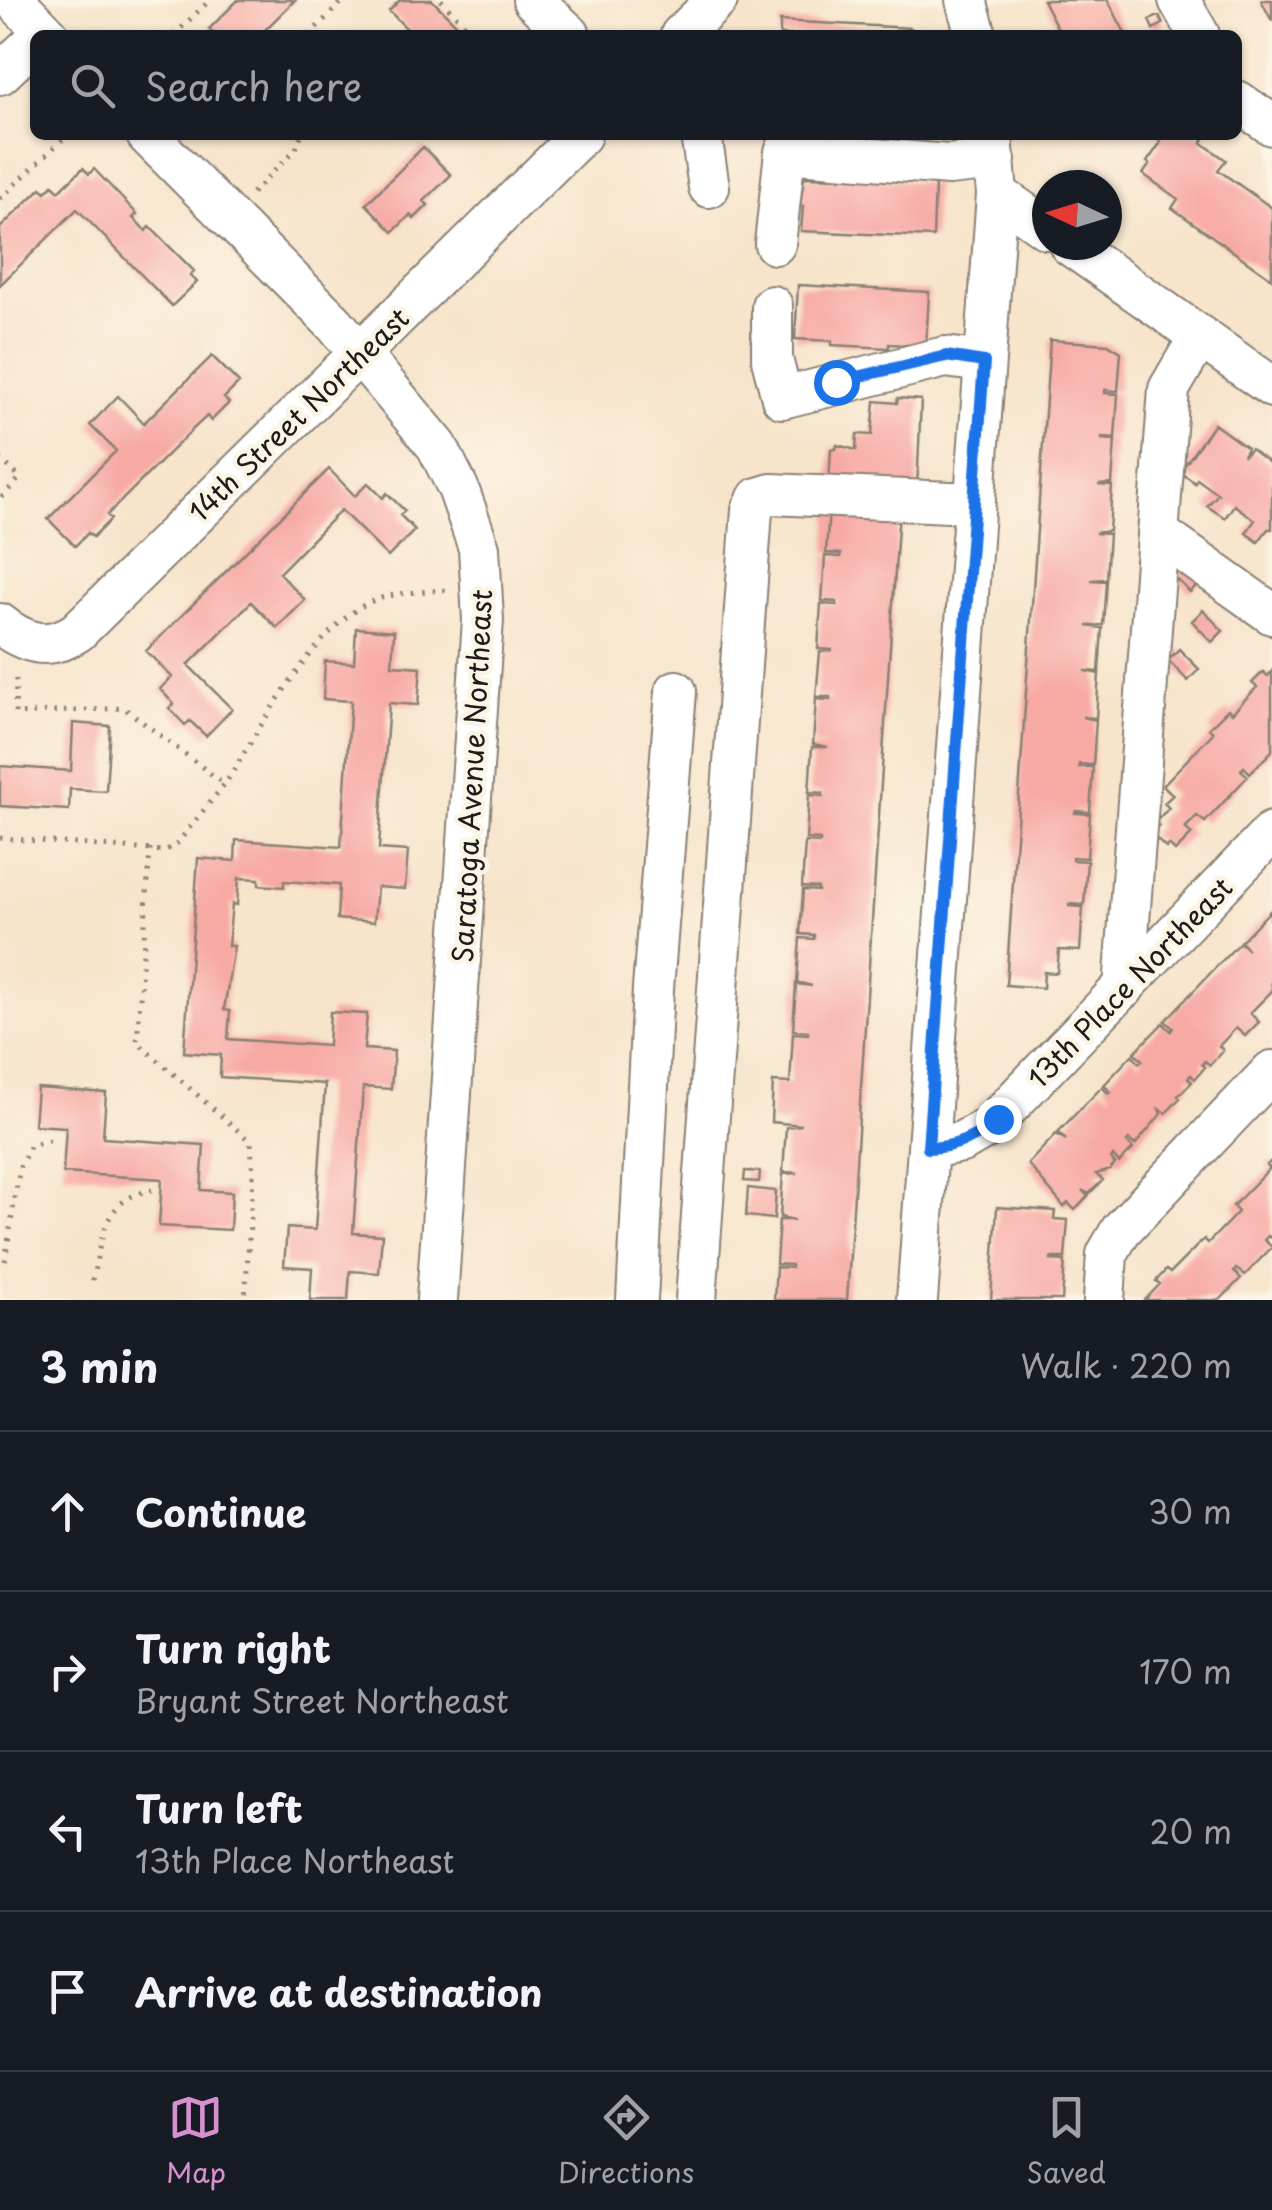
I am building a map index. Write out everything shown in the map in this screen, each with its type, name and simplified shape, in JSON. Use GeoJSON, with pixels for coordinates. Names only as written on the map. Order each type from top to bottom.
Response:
{"type":"FeatureCollection","features":[{"type":"Feature","properties":{"kind":"street"},"geometry":{"type":"LineString","coordinates":[[14,0],[37,30]]}},
{"type":"Feature","properties":{"kind":"street"},"geometry":{"type":"LineString","coordinates":[[533,0],[565,30]]}},
{"type":"Feature","properties":{"kind":"street"},"geometry":{"type":"LineString","coordinates":[[686,30],[717,0]]}},
{"type":"Feature","properties":{"kind":"street"},"geometry":{"type":"LineString","coordinates":[[966,0],[975,30]]}},
{"type":"Feature","properties":{"kind":"street"},"geometry":{"type":"LineString","coordinates":[[1179,0],[1195,30]]}},
{"type":"Feature","properties":{"kind":"street"},"geometry":{"type":"LineString","coordinates":[[0,74],[30,47]]}},
{"type":"Feature","properties":{"kind":"street"},"geometry":{"type":"LineString","coordinates":[[1242,104],[1272,125]]}},
{"type":"Feature","properties":{"kind":"street","name":"Saratoga Avenue Northeast"},"geometry":{"type":"LineString","coordinates":[[151,140],[335,324],[422,428],[448,466],[474,530],[484,583],[437,1300]]}},
{"type":"Feature","properties":{"kind":"street","name":"14th Street Northeast"},"geometry":{"type":"LineString","coordinates":[[0,624],[18,638],[42,644],[67,639],[77,632],[576,140]]}},
{"type":"Feature","properties":{"kind":"street"},"geometry":{"type":"LineString","coordinates":[[702,140],[709,187]]}},
{"type":"Feature","properties":{"kind":"street"},"geometry":{"type":"LineString","coordinates":[[775,244],[785,152],[949,165],[995,163]]}},
{"type":"Feature","properties":{"kind":"street"},"geometry":{"type":"LineString","coordinates":[[995,163],[1032,209]]}},
{"type":"Feature","properties":{"kind":"street"},"geometry":{"type":"LineString","coordinates":[[917,1300],[995,163]]}},
{"type":"Feature","properties":{"kind":"street"},"geometry":{"type":"LineString","coordinates":[[1091,260],[1272,387]]}},
{"type":"Feature","properties":{"kind":"street"},"geometry":{"type":"LineString","coordinates":[[772,306],[772,359],[782,398],[946,356],[984,362]]}},
{"type":"Feature","properties":{"kind":"street"},"geometry":{"type":"LineString","coordinates":[[1124,988],[1169,390],[1200,336]]}},
{"type":"Feature","properties":{"kind":"street"},"geometry":{"type":"LineString","coordinates":[[696,1300],[752,510],[758,498],[771,494],[973,503]]}},
{"type":"Feature","properties":{"kind":"street"},"geometry":{"type":"LineString","coordinates":[[1158,533],[1272,614]]}},
{"type":"Feature","properties":{"kind":"street"},"geometry":{"type":"LineString","coordinates":[[638,1300],[653,989],[676,691]]}},
{"type":"Feature","properties":{"kind":"street","name":"13th Place Northeast"},"geometry":{"type":"LineString","coordinates":[[928,1148],[962,1142],[990,1126],[1272,832]]}},
{"type":"Feature","properties":{"kind":"street"},"geometry":{"type":"LineString","coordinates":[[1104,1300],[1107,1254],[1121,1230],[1272,1071]]}},
{"type":"Feature","properties":{"kind":"path"},"geometry":{"type":"LineString","coordinates":[[179,30],[210,0]]}},
{"type":"Feature","properties":{"kind":"path"},"geometry":{"type":"LineString","coordinates":[[314,30],[344,0]]}},
{"type":"Feature","properties":{"kind":"path"},"geometry":{"type":"LineString","coordinates":[[441,0],[470,30]]}},
{"type":"Feature","properties":{"kind":"path"},"geometry":{"type":"LineString","coordinates":[[0,199],[62,140]]}},
{"type":"Feature","properties":{"kind":"path"},"geometry":{"type":"LineString","coordinates":[[248,197],[288,158],[298,140]]}},
{"type":"Feature","properties":{"kind":"path"},"geometry":{"type":"LineString","coordinates":[[0,458],[20,478],[0,499]]}},
{"type":"Feature","properties":{"kind":"path"},"geometry":{"type":"LineString","coordinates":[[0,838],[164,851],[175,846],[227,781],[298,669],[345,620],[370,602],[446,590]]}},
{"type":"Feature","properties":{"kind":"path"},"geometry":{"type":"LineString","coordinates":[[16,679],[15,714],[124,708],[219,780],[227,781]]}},
{"type":"Feature","properties":{"kind":"path"},"geometry":{"type":"LineString","coordinates":[[150,849],[136,1042],[251,1142],[253,1178],[245,1300]]}},
{"type":"Feature","properties":{"kind":"path"},"geometry":{"type":"LineString","coordinates":[[4,1261],[20,1166],[31,1145],[53,1140]]}},
{"type":"Feature","properties":{"kind":"path"},"geometry":{"type":"LineString","coordinates":[[92,1280],[106,1222],[113,1210],[124,1198],[152,1190]]}},
{"type":"Feature","properties":{"kind":"building"},"geometry":{"type":"Polygon","coordinates":[[[238,0],[295,0],[265,30],[209,29],[238,0]]]}},
{"type":"Feature","properties":{"kind":"building"},"geometry":{"type":"Polygon","coordinates":[[[400,0],[432,0],[462,30],[408,30],[389,11],[400,0]]]}},
{"type":"Feature","properties":{"kind":"building"},"geometry":{"type":"Polygon","coordinates":[[[1043,0],[1108,0],[1123,30],[1058,30],[1043,0]]]}},
{"type":"Feature","properties":{"kind":"building"},"geometry":{"type":"Polygon","coordinates":[[[1261,0],[1272,0],[1272,21],[1261,0]]]}},
{"type":"Feature","properties":{"kind":"building"},"geometry":{"type":"Polygon","coordinates":[[[1159,16],[1163,24],[1153,29],[1149,20],[1159,16]]]}},
{"type":"Feature","properties":{"kind":"building"},"geometry":{"type":"Polygon","coordinates":[[[780,21],[911,28],[911,30],[780,30],[780,21]]]}},
{"type":"Feature","properties":{"kind":"building"},"geometry":{"type":"Polygon","coordinates":[[[1158,140],[1203,140],[1226,160],[1218,170],[1272,208],[1272,279],[1172,208],[1178,199],[1143,174],[1161,142],[1158,140]]]}},
{"type":"Feature","properties":{"kind":"building"},"geometry":{"type":"Polygon","coordinates":[[[423,147],[451,175],[424,201],[428,205],[414,219],[410,215],[393,232],[366,204],[423,147]]]}},
{"type":"Feature","properties":{"kind":"building"},"geometry":{"type":"Polygon","coordinates":[[[83,168],[89,174],[94,169],[137,214],[133,218],[146,231],[150,227],[194,271],[190,275],[197,282],[172,306],[77,209],[0,285],[0,228],[41,188],[46,192],[53,185],[59,191],[83,168]]]}},
{"type":"Feature","properties":{"kind":"building"},"geometry":{"type":"Polygon","coordinates":[[[841,175],[935,184],[933,237],[801,231],[804,177],[841,175]]]}},
{"type":"Feature","properties":{"kind":"building"},"geometry":{"type":"Polygon","coordinates":[[[798,285],[929,292],[926,346],[832,345],[832,341],[795,339],[798,285]]]}},
{"type":"Feature","properties":{"kind":"building"},"geometry":{"type":"Polygon","coordinates":[[[1050,340],[1108,344],[1121,352],[1118,391],[1105,390],[1118,394],[1115,438],[1102,437],[1115,440],[1112,484],[1098,485],[1112,486],[1109,531],[1095,533],[1109,534],[1106,579],[1091,580],[1106,581],[1103,625],[1087,626],[1102,628],[1099,672],[1085,671],[1099,674],[1096,718],[1082,717],[1096,720],[1093,765],[1079,764],[1093,767],[1090,812],[1075,813],[1090,814],[1087,858],[1072,857],[1087,861],[1084,905],[1069,904],[1083,907],[1080,951],[1059,950],[1057,973],[1044,972],[1043,988],[1006,985],[1050,340]]]}},
{"type":"Feature","properties":{"kind":"building"},"geometry":{"type":"Polygon","coordinates":[[[212,356],[239,383],[224,398],[229,403],[211,421],[207,416],[193,429],[107,515],[111,519],[93,537],[88,533],[75,546],[48,519],[116,451],[90,425],[118,396],[144,423],[212,356]]]}},
{"type":"Feature","properties":{"kind":"building"},"geometry":{"type":"Polygon","coordinates":[[[898,398],[921,400],[917,490],[829,485],[831,449],[837,445],[856,450],[857,434],[872,435],[875,401],[897,403],[898,398]]]}},
{"type":"Feature","properties":{"kind":"building"},"geometry":{"type":"Polygon","coordinates":[[[1214,424],[1247,448],[1243,456],[1251,449],[1272,465],[1272,529],[1258,542],[1246,533],[1255,520],[1234,505],[1225,518],[1207,506],[1218,494],[1180,472],[1214,424]]]}},
{"type":"Feature","properties":{"kind":"building"},"geometry":{"type":"Polygon","coordinates":[[[329,469],[355,496],[368,483],[383,498],[387,493],[405,511],[400,515],[415,530],[388,557],[341,510],[279,573],[305,600],[277,628],[251,602],[188,665],[232,709],[206,736],[190,721],[185,725],[169,708],[174,704],[160,689],[172,677],[146,651],[329,469]]]}},
{"type":"Feature","properties":{"kind":"building"},"geometry":{"type":"Polygon","coordinates":[[[829,509],[899,511],[847,1300],[774,1300],[776,1267],[791,1268],[776,1264],[779,1220],[794,1220],[780,1217],[783,1174],[798,1173],[783,1172],[786,1127],[801,1125],[771,1122],[773,1082],[790,1083],[793,1033],[808,1034],[793,1030],[796,984],[812,986],[797,982],[800,938],[814,939],[814,935],[800,934],[803,890],[818,891],[802,887],[805,842],[820,843],[806,839],[809,795],[823,796],[809,792],[812,747],[828,747],[813,744],[816,699],[830,700],[816,697],[820,652],[833,650],[818,649],[821,604],[837,605],[822,601],[825,556],[841,554],[826,553],[829,509]]]}},
{"type":"Feature","properties":{"kind":"building"},"geometry":{"type":"Polygon","coordinates":[[[1180,560],[1202,580],[1190,592],[1169,572],[1180,560]]]}},
{"type":"Feature","properties":{"kind":"building"},"geometry":{"type":"Polygon","coordinates":[[[1203,610],[1223,631],[1212,642],[1192,621],[1203,610]]]}},
{"type":"Feature","properties":{"kind":"building"},"geometry":{"type":"Polygon","coordinates":[[[356,628],[394,631],[392,665],[421,667],[418,705],[389,703],[379,849],[408,851],[405,889],[377,887],[374,922],[337,919],[339,885],[284,881],[284,887],[239,878],[228,946],[234,946],[224,1010],[230,1011],[228,1039],[328,1046],[330,1012],[367,1014],[364,1049],[394,1051],[391,1089],[363,1087],[353,1233],[382,1235],[379,1273],[350,1271],[348,1300],[310,1300],[312,1268],[284,1266],[287,1228],[315,1230],[325,1084],[220,1077],[221,1055],[184,1052],[198,858],[235,861],[236,840],[341,847],[351,701],[323,699],[325,661],[354,663],[356,628]]]}},
{"type":"Feature","properties":{"kind":"building"},"geometry":{"type":"Polygon","coordinates":[[[1179,649],[1199,669],[1188,681],[1168,660],[1179,649]]]}},
{"type":"Feature","properties":{"kind":"building"},"geometry":{"type":"Polygon","coordinates":[[[1272,671],[1272,751],[1250,773],[1244,767],[1241,770],[1248,776],[1205,822],[1197,816],[1185,828],[1192,834],[1175,851],[1169,845],[1166,848],[1151,834],[1159,826],[1155,822],[1169,808],[1164,803],[1173,795],[1163,785],[1213,733],[1209,728],[1228,709],[1232,713],[1257,687],[1252,683],[1263,672],[1268,676],[1272,671]]]}},
{"type":"Feature","properties":{"kind":"building"},"geometry":{"type":"Polygon","coordinates":[[[73,723],[110,726],[106,791],[70,789],[69,810],[0,806],[0,766],[71,771],[73,723]]]}},
{"type":"Feature","properties":{"kind":"building"},"geometry":{"type":"Polygon","coordinates":[[[1270,911],[1272,991],[1250,1013],[1259,1022],[1245,1036],[1236,1028],[1219,1046],[1223,1050],[1210,1065],[1205,1061],[1195,1079],[1191,1075],[1188,1078],[1192,1082],[1166,1113],[1159,1109],[1161,1114],[1135,1145],[1127,1142],[1133,1149],[1119,1163],[1113,1156],[1115,1164],[1110,1170],[1096,1174],[1103,1180],[1089,1194],[1082,1190],[1088,1196],[1075,1210],[1068,1203],[1064,1207],[1028,1164],[1056,1134],[1066,1140],[1058,1132],[1102,1087],[1111,1092],[1104,1085],[1132,1055],[1139,1063],[1142,1060],[1134,1053],[1163,1023],[1171,1031],[1173,1028],[1165,1021],[1240,942],[1248,950],[1241,941],[1270,911]]]}},
{"type":"Feature","properties":{"kind":"building"},"geometry":{"type":"Polygon","coordinates":[[[37,1088],[106,1093],[103,1138],[204,1145],[201,1190],[232,1192],[230,1230],[159,1226],[162,1179],[63,1173],[66,1127],[34,1125],[37,1088]]]}},
{"type":"Feature","properties":{"kind":"building"},"geometry":{"type":"Polygon","coordinates":[[[1272,1160],[1272,1239],[1268,1236],[1264,1240],[1272,1247],[1245,1275],[1236,1269],[1234,1272],[1241,1278],[1220,1300],[1145,1300],[1160,1284],[1156,1281],[1166,1270],[1170,1273],[1204,1239],[1208,1243],[1238,1212],[1233,1206],[1270,1168],[1267,1165],[1272,1160]]]}},
{"type":"Feature","properties":{"kind":"building"},"geometry":{"type":"Polygon","coordinates":[[[745,1171],[760,1172],[759,1182],[744,1181],[745,1171]]]}},
{"type":"Feature","properties":{"kind":"building"},"geometry":{"type":"Polygon","coordinates":[[[748,1188],[776,1191],[774,1219],[746,1216],[748,1188]]]}},
{"type":"Feature","properties":{"kind":"building"},"geometry":{"type":"Polygon","coordinates":[[[997,1207],[1055,1211],[1054,1219],[1068,1220],[1065,1258],[1051,1258],[1065,1261],[1062,1300],[991,1300],[997,1207]]]}},
{"type":"Feature","properties":{"kind":"route"},"geometry":{"type":"LineString","coordinates":[[836,382],[946,356],[984,362],[928,1148],[962,1142],[998,1119]]}}]}
